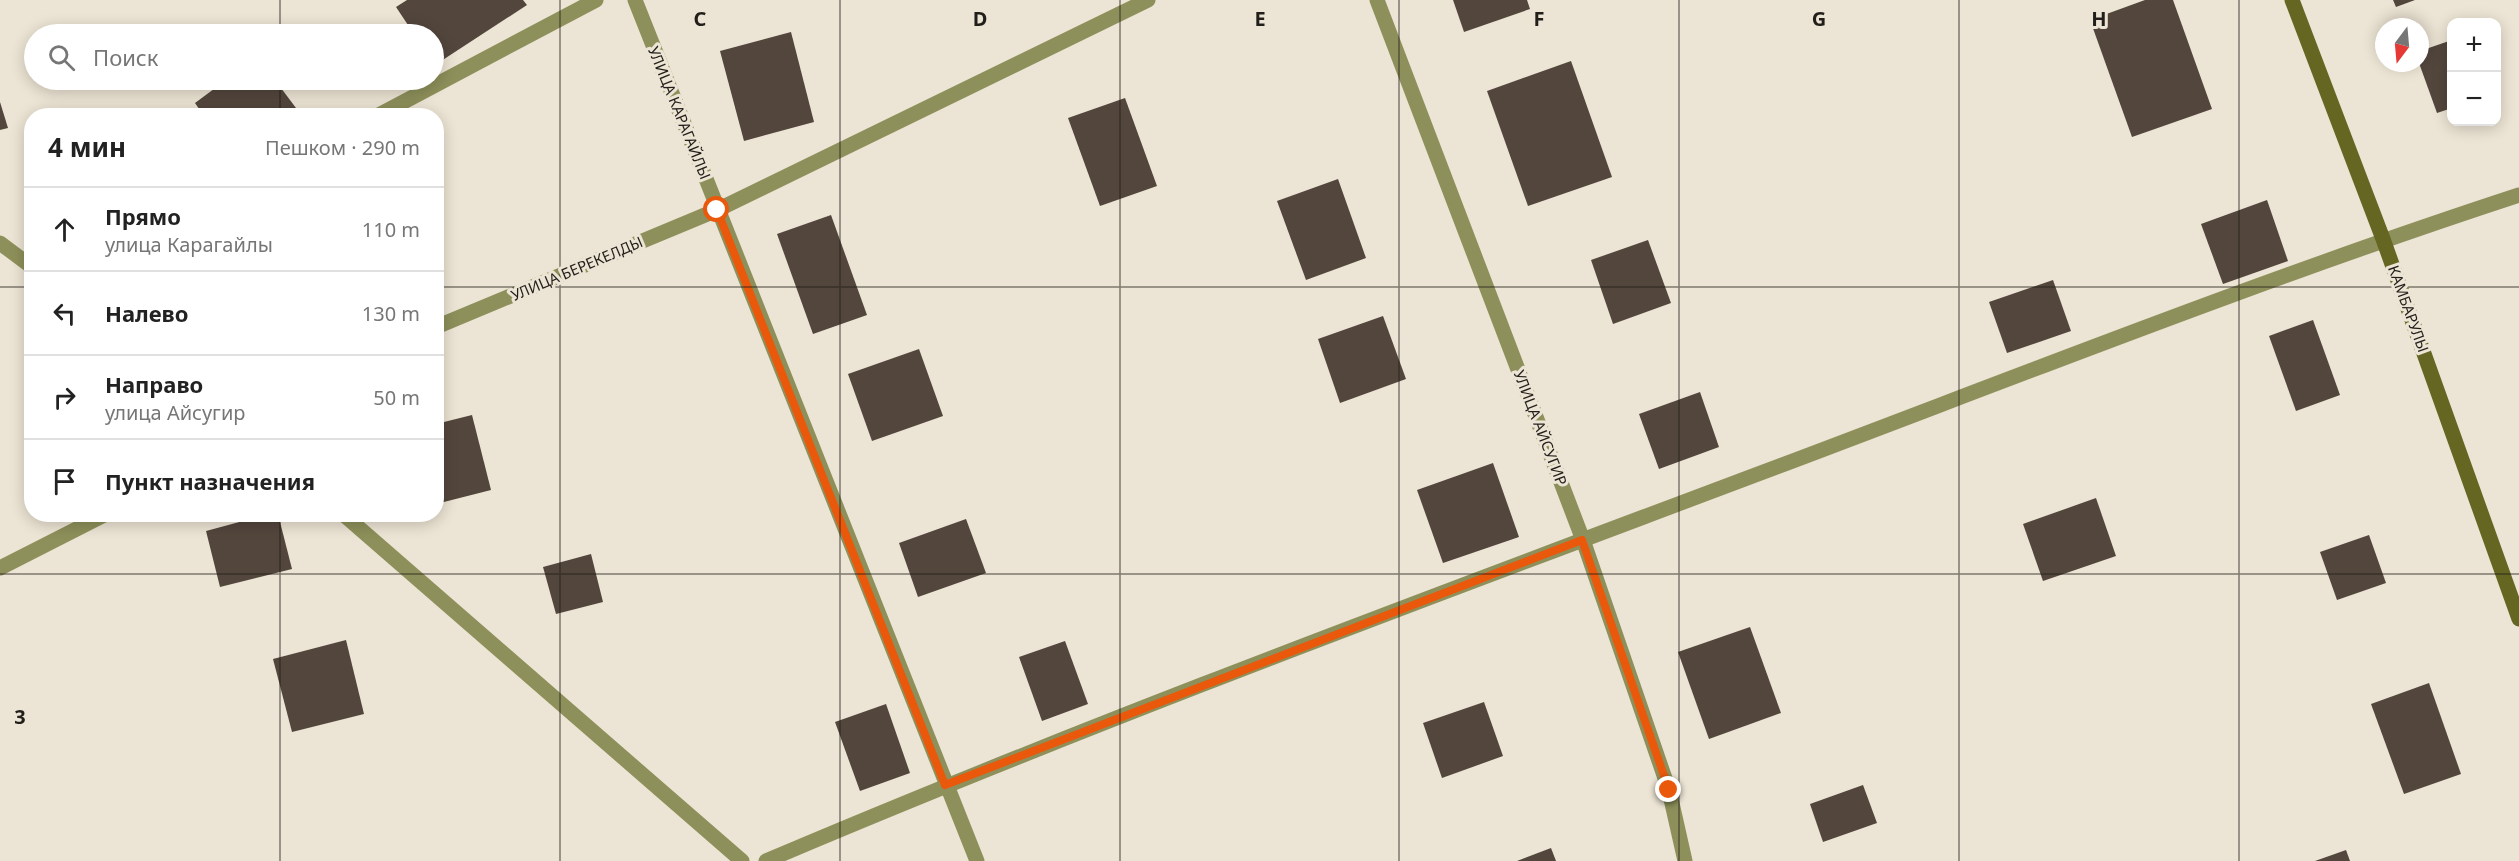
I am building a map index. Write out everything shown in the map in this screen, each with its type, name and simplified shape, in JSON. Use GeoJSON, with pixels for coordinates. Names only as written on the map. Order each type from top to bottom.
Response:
{"type":"FeatureCollection","features":[{"type":"Feature","properties":{"kind":"street"},"geometry":{"type":"LineString","coordinates":[[444,81],[596,0]]}},
{"type":"Feature","properties":{"kind":"street","name":"УЛИЦА КАРАГАЙЛЫ"},"geometry":{"type":"LineString","coordinates":[[635,0],[977,861]]}},
{"type":"Feature","properties":{"kind":"street","name":"УЛИЦА БЕРЕКЕЛДЫ"},"geometry":{"type":"LineString","coordinates":[[444,324],[717,210],[1148,0]]}},
{"type":"Feature","properties":{"kind":"street","name":"УЛИЦА АЙСУГИР"},"geometry":{"type":"LineString","coordinates":[[1377,0],[1582,540],[1669,790],[1685,861]]}},
{"type":"Feature","properties":{"kind":"street","name":"КАМБАРУЛЫ"},"geometry":{"type":"LineString","coordinates":[[2292,0],[2383,239],[2519,619]]}},
{"type":"Feature","properties":{"kind":"street"},"geometry":{"type":"LineString","coordinates":[[392,108],[426,90]]}},
{"type":"Feature","properties":{"kind":"street"},"geometry":{"type":"LineString","coordinates":[[766,861],[945,785],[1582,540],[2383,239],[2519,195]]}},
{"type":"Feature","properties":{"kind":"street"},"geometry":{"type":"LineString","coordinates":[[0,243],[24,261]]}},
{"type":"Feature","properties":{"kind":"street"},"geometry":{"type":"LineString","coordinates":[[0,568],[90,522]]}},
{"type":"Feature","properties":{"kind":"street"},"geometry":{"type":"LineString","coordinates":[[353,522],[742,861]]}},
{"type":"Feature","properties":{"kind":"building"},"geometry":{"type":"Polygon","coordinates":[[[407,0],[523,0],[527,5],[444,59],[444,24],[407,24],[396,7],[407,0]]]}},
{"type":"Feature","properties":{"kind":"building"},"geometry":{"type":"Polygon","coordinates":[[[1453,0],[1527,0],[1530,9],[1464,32],[1453,0]]]}},
{"type":"Feature","properties":{"kind":"building"},"geometry":{"type":"Polygon","coordinates":[[[2145,0],[2173,0],[2212,109],[2132,137],[2090,20],[2145,0]]]}},
{"type":"Feature","properties":{"kind":"building"},"geometry":{"type":"Polygon","coordinates":[[[2393,0],[2415,0],[2396,7],[2393,0]]]}},
{"type":"Feature","properties":{"kind":"building"},"geometry":{"type":"Polygon","coordinates":[[[791,32],[814,122],[744,141],[720,51],[791,32]]]}},
{"type":"Feature","properties":{"kind":"building"},"geometry":{"type":"Polygon","coordinates":[[[2447,42],[2447,110],[2437,113],[2422,72],[2429,72],[2429,48],[2447,42]]]}},
{"type":"Feature","properties":{"kind":"building"},"geometry":{"type":"Polygon","coordinates":[[[1571,61],[1612,177],[1528,206],[1487,91],[1571,61]]]}},
{"type":"Feature","properties":{"kind":"building"},"geometry":{"type":"Polygon","coordinates":[[[213,90],[282,90],[296,108],[198,108],[195,103],[213,90]]]}},
{"type":"Feature","properties":{"kind":"building"},"geometry":{"type":"Polygon","coordinates":[[[1125,98],[1157,186],[1100,206],[1068,118],[1125,98]]]}},
{"type":"Feature","properties":{"kind":"building"},"geometry":{"type":"Polygon","coordinates":[[[0,102],[8,128],[0,130],[0,102]]]}},
{"type":"Feature","properties":{"kind":"building"},"geometry":{"type":"Polygon","coordinates":[[[1338,179],[1366,258],[1306,280],[1277,201],[1338,179]]]}},
{"type":"Feature","properties":{"kind":"building"},"geometry":{"type":"Polygon","coordinates":[[[2267,200],[2288,261],[2223,284],[2201,224],[2267,200]]]}},
{"type":"Feature","properties":{"kind":"building"},"geometry":{"type":"Polygon","coordinates":[[[831,215],[867,315],[813,334],[777,234],[831,215]]]}},
{"type":"Feature","properties":{"kind":"building"},"geometry":{"type":"Polygon","coordinates":[[[1648,240],[1671,303],[1613,324],[1591,260],[1648,240]]]}},
{"type":"Feature","properties":{"kind":"building"},"geometry":{"type":"Polygon","coordinates":[[[2053,280],[2071,331],[2007,353],[1989,302],[2053,280]]]}},
{"type":"Feature","properties":{"kind":"building"},"geometry":{"type":"Polygon","coordinates":[[[1383,316],[1406,379],[1340,403],[1318,339],[1383,316]]]}},
{"type":"Feature","properties":{"kind":"building"},"geometry":{"type":"Polygon","coordinates":[[[2313,320],[2340,395],[2296,411],[2269,336],[2313,320]]]}},
{"type":"Feature","properties":{"kind":"building"},"geometry":{"type":"Polygon","coordinates":[[[919,349],[943,416],[872,441],[848,374],[919,349]]]}},
{"type":"Feature","properties":{"kind":"building"},"geometry":{"type":"Polygon","coordinates":[[[1700,392],[1719,447],[1659,469],[1639,414],[1700,392]]]}},
{"type":"Feature","properties":{"kind":"building"},"geometry":{"type":"Polygon","coordinates":[[[472,415],[491,490],[444,502],[444,422],[472,415]]]}},
{"type":"Feature","properties":{"kind":"building"},"geometry":{"type":"Polygon","coordinates":[[[1493,463],[1519,537],[1443,563],[1417,490],[1493,463]]]}},
{"type":"Feature","properties":{"kind":"building"},"geometry":{"type":"Polygon","coordinates":[[[2096,498],[2116,556],[2043,581],[2023,524],[2096,498]]]}},
{"type":"Feature","properties":{"kind":"building"},"geometry":{"type":"Polygon","coordinates":[[[966,519],[986,573],[918,597],[899,543],[966,519]]]}},
{"type":"Feature","properties":{"kind":"building"},"geometry":{"type":"Polygon","coordinates":[[[239,522],[280,522],[292,569],[220,587],[206,531],[239,522]]]}},
{"type":"Feature","properties":{"kind":"building"},"geometry":{"type":"Polygon","coordinates":[[[2369,535],[2386,583],[2337,600],[2320,552],[2369,535]]]}},
{"type":"Feature","properties":{"kind":"building"},"geometry":{"type":"Polygon","coordinates":[[[591,554],[603,602],[556,614],[543,567],[591,554]]]}},
{"type":"Feature","properties":{"kind":"building"},"geometry":{"type":"Polygon","coordinates":[[[1750,627],[1781,713],[1709,739],[1678,652],[1750,627]]]}},
{"type":"Feature","properties":{"kind":"building"},"geometry":{"type":"Polygon","coordinates":[[[346,640],[364,714],[292,732],[273,659],[346,640]]]}},
{"type":"Feature","properties":{"kind":"building"},"geometry":{"type":"Polygon","coordinates":[[[1065,641],[1088,704],[1042,721],[1019,657],[1065,641]]]}},
{"type":"Feature","properties":{"kind":"building"},"geometry":{"type":"Polygon","coordinates":[[[2429,683],[2461,774],[2404,794],[2371,704],[2429,683]]]}},
{"type":"Feature","properties":{"kind":"building"},"geometry":{"type":"Polygon","coordinates":[[[1484,702],[1503,756],[1442,778],[1423,723],[1484,702]]]}},
{"type":"Feature","properties":{"kind":"building"},"geometry":{"type":"Polygon","coordinates":[[[886,704],[910,773],[860,791],[835,722],[886,704]]]}},
{"type":"Feature","properties":{"kind":"building"},"geometry":{"type":"Polygon","coordinates":[[[1863,785],[1877,823],[1823,842],[1810,804],[1863,785]]]}},
{"type":"Feature","properties":{"kind":"building"},"geometry":{"type":"Polygon","coordinates":[[[1551,848],[1556,861],[1517,861],[1551,848]]]}},
{"type":"Feature","properties":{"kind":"building"},"geometry":{"type":"Polygon","coordinates":[[[2346,850],[2350,861],[2315,861],[2346,850]]]}},
{"type":"Feature","properties":{"kind":"route"},"geometry":{"type":"LineString","coordinates":[[717,210],[945,785],[1582,540],[1669,790]]}}]}
